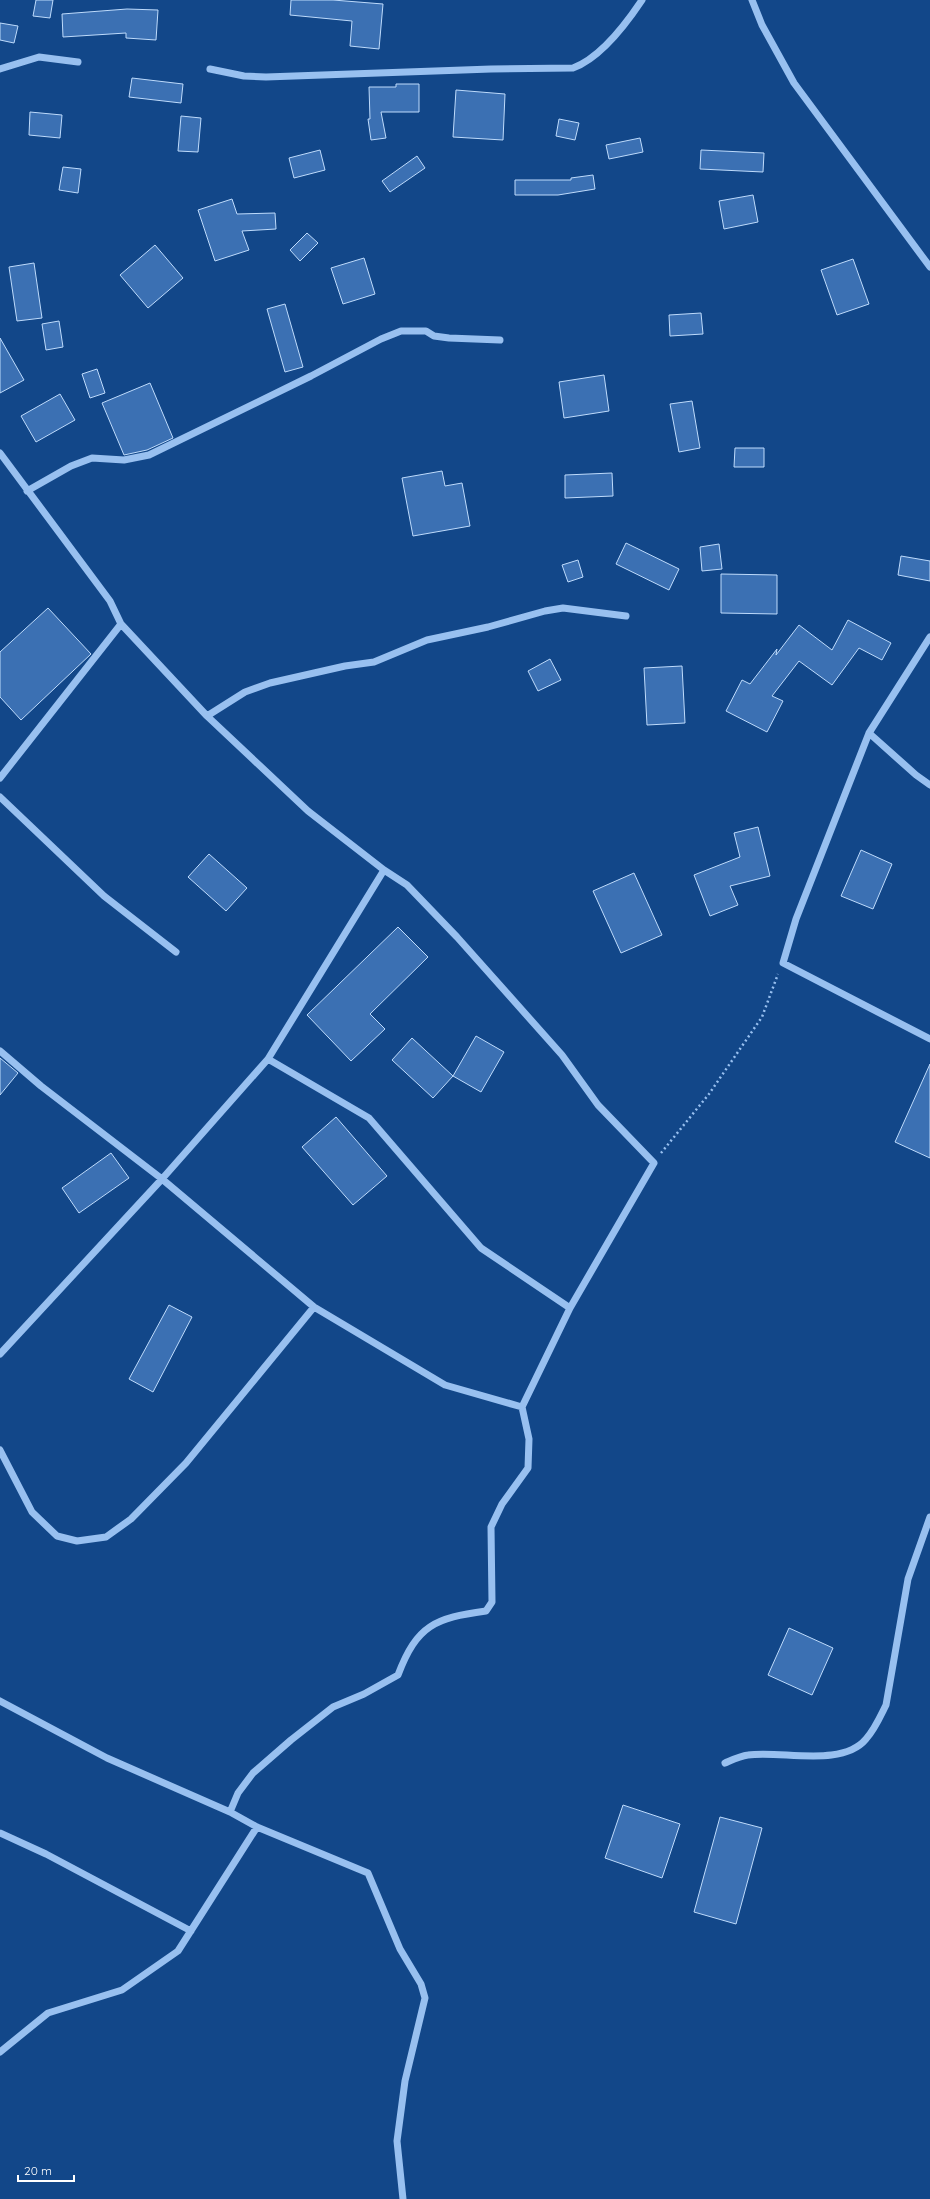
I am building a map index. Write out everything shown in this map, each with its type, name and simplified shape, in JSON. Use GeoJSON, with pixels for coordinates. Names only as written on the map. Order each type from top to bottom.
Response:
{"type":"FeatureCollection","features":[{"type":"Feature","properties":{"kind":"street"},"geometry":{"type":"LineString","coordinates":[[210,69],[244,76],[266,77],[484,69],[573,68],[585,64],[595,55],[629,19],[642,0]]}},
{"type":"Feature","properties":{"kind":"street"},"geometry":{"type":"LineString","coordinates":[[752,0],[762,25],[794,83],[930,267]]}},
{"type":"Feature","properties":{"kind":"street"},"geometry":{"type":"LineString","coordinates":[[0,69],[39,57],[78,62]]}},
{"type":"Feature","properties":{"kind":"street"},"geometry":{"type":"LineString","coordinates":[[27,491],[71,466],[92,458],[124,460],[149,455],[311,376],[381,339],[401,331],[426,331],[434,336],[449,338],[500,340]]}},
{"type":"Feature","properties":{"kind":"street"},"geometry":{"type":"LineString","coordinates":[[1,458],[110,601],[121,624],[207,716],[308,811],[384,870],[407,885],[457,937],[562,1055],[598,1105],[654,1163],[570,1308],[522,1407],[529,1439],[528,1468],[502,1504],[492,1526],[492,1602],[486,1611],[458,1615],[431,1625],[415,1640],[405,1656],[398,1675],[364,1694],[333,1707],[291,1740],[253,1773],[238,1793],[230,1812]]}},
{"type":"Feature","properties":{"kind":"street"},"geometry":{"type":"LineString","coordinates":[[207,716],[245,692],[270,683],[345,666],[374,662],[427,640],[488,627],[545,611],[563,608],[626,616]]}},
{"type":"Feature","properties":{"kind":"street"},"geometry":{"type":"LineString","coordinates":[[0,778],[121,624]]}},
{"type":"Feature","properties":{"kind":"street"},"geometry":{"type":"LineString","coordinates":[[930,637],[869,733],[796,919],[783,963],[930,1039]]}},
{"type":"Feature","properties":{"kind":"street"},"geometry":{"type":"LineString","coordinates":[[869,733],[916,775],[930,785]]}},
{"type":"Feature","properties":{"kind":"street"},"geometry":{"type":"LineString","coordinates":[[0,797],[104,896],[176,952]]}},
{"type":"Feature","properties":{"kind":"street"},"geometry":{"type":"LineString","coordinates":[[0,1354],[162,1179],[268,1059],[384,870]]}},
{"type":"Feature","properties":{"kind":"street"},"geometry":{"type":"LineString","coordinates":[[0,1051],[40,1086],[162,1179],[314,1307],[444,1385],[522,1407]]}},
{"type":"Feature","properties":{"kind":"street"},"geometry":{"type":"LineString","coordinates":[[268,1059],[369,1118],[481,1248],[570,1308]]}},
{"type":"Feature","properties":{"kind":"street"},"geometry":{"type":"LineString","coordinates":[[0,1450],[32,1512],[57,1536],[77,1541],[106,1536],[131,1519],[186,1463],[314,1307]]}},
{"type":"Feature","properties":{"kind":"street"},"geometry":{"type":"LineString","coordinates":[[725,1763],[746,1755],[835,1754],[853,1749],[866,1740],[886,1705],[908,1579],[930,1517]]}},
{"type":"Feature","properties":{"kind":"street"},"geometry":{"type":"LineString","coordinates":[[0,1701],[107,1758],[230,1812],[257,1827],[368,1873],[400,1949],[421,1984],[425,1998],[405,2081],[397,2141],[403,2199]]}},
{"type":"Feature","properties":{"kind":"street"},"geometry":{"type":"LineString","coordinates":[[0,2052],[48,2013],[122,1990],[178,1951],[257,1827]]}},
{"type":"Feature","properties":{"kind":"street"},"geometry":{"type":"LineString","coordinates":[[0,1833],[46,1854],[191,1931]]}},
{"type":"Feature","properties":{"kind":"path"},"geometry":{"type":"LineString","coordinates":[[654,1163],[685,1122],[709,1094],[762,1017],[783,963]]}},
{"type":"Feature","properties":{"kind":"building"},"geometry":{"type":"Polygon","coordinates":[[[36,0],[53,0],[50,18],[33,16],[36,0]]]}},
{"type":"Feature","properties":{"kind":"building"},"geometry":{"type":"Polygon","coordinates":[[[291,0],[333,0],[383,4],[379,49],[350,46],[352,21],[290,15],[291,0]]]}},
{"type":"Feature","properties":{"kind":"building"},"geometry":{"type":"Polygon","coordinates":[[[127,9],[158,10],[156,40],[126,38],[126,33],[63,37],[62,14],[127,9]]]}},
{"type":"Feature","properties":{"kind":"building"},"geometry":{"type":"Polygon","coordinates":[[[0,23],[18,26],[14,43],[0,40],[0,23]]]}},
{"type":"Feature","properties":{"kind":"building"},"geometry":{"type":"Polygon","coordinates":[[[132,78],[183,84],[181,103],[129,97],[132,78]]]}},
{"type":"Feature","properties":{"kind":"building"},"geometry":{"type":"Polygon","coordinates":[[[396,84],[419,84],[419,112],[381,112],[386,138],[371,140],[368,119],[370,119],[369,87],[396,87],[396,84]]]}},
{"type":"Feature","properties":{"kind":"building"},"geometry":{"type":"Polygon","coordinates":[[[456,90],[505,94],[503,140],[453,137],[456,90]]]}},
{"type":"Feature","properties":{"kind":"building"},"geometry":{"type":"Polygon","coordinates":[[[30,112],[62,115],[60,138],[29,135],[30,112]]]}},
{"type":"Feature","properties":{"kind":"building"},"geometry":{"type":"Polygon","coordinates":[[[181,116],[201,118],[198,152],[178,151],[181,116]]]}},
{"type":"Feature","properties":{"kind":"building"},"geometry":{"type":"Polygon","coordinates":[[[559,119],[579,123],[575,140],[556,136],[559,119]]]}},
{"type":"Feature","properties":{"kind":"building"},"geometry":{"type":"Polygon","coordinates":[[[640,138],[643,152],[609,159],[606,145],[640,138]]]}},
{"type":"Feature","properties":{"kind":"building"},"geometry":{"type":"Polygon","coordinates":[[[320,150],[325,170],[294,178],[289,158],[320,150]]]}},
{"type":"Feature","properties":{"kind":"building"},"geometry":{"type":"Polygon","coordinates":[[[701,150],[764,153],[763,172],[700,169],[701,150]]]}},
{"type":"Feature","properties":{"kind":"building"},"geometry":{"type":"Polygon","coordinates":[[[417,156],[425,168],[390,192],[382,181],[417,156]]]}},
{"type":"Feature","properties":{"kind":"building"},"geometry":{"type":"Polygon","coordinates":[[[63,167],[81,169],[78,193],[59,190],[63,167]]]}},
{"type":"Feature","properties":{"kind":"building"},"geometry":{"type":"Polygon","coordinates":[[[593,175],[595,189],[558,195],[515,195],[515,180],[571,180],[571,178],[593,175]]]}},
{"type":"Feature","properties":{"kind":"building"},"geometry":{"type":"Polygon","coordinates":[[[753,195],[758,222],[724,229],[719,201],[753,195]]]}},
{"type":"Feature","properties":{"kind":"building"},"geometry":{"type":"Polygon","coordinates":[[[232,199],[237,214],[275,213],[276,229],[242,231],[249,250],[215,261],[198,210],[232,199]]]}},
{"type":"Feature","properties":{"kind":"building"},"geometry":{"type":"Polygon","coordinates":[[[307,233],[318,243],[300,261],[290,250],[307,233]]]}},
{"type":"Feature","properties":{"kind":"building"},"geometry":{"type":"Polygon","coordinates":[[[155,245],[183,278],[148,308],[120,275],[155,245]]]}},
{"type":"Feature","properties":{"kind":"building"},"geometry":{"type":"Polygon","coordinates":[[[364,258],[375,294],[343,304],[331,268],[364,258]]]}},
{"type":"Feature","properties":{"kind":"building"},"geometry":{"type":"Polygon","coordinates":[[[853,259],[869,304],[837,315],[821,270],[853,259]]]}},
{"type":"Feature","properties":{"kind":"building"},"geometry":{"type":"Polygon","coordinates":[[[34,263],[42,318],[17,321],[9,267],[34,263]]]}},
{"type":"Feature","properties":{"kind":"building"},"geometry":{"type":"Polygon","coordinates":[[[285,304],[303,367],[285,372],[267,309],[285,304]]]}},
{"type":"Feature","properties":{"kind":"building"},"geometry":{"type":"Polygon","coordinates":[[[701,313],[703,334],[670,336],[669,315],[701,313]]]}},
{"type":"Feature","properties":{"kind":"building"},"geometry":{"type":"Polygon","coordinates":[[[59,321],[63,347],[46,350],[42,324],[59,321]]]}},
{"type":"Feature","properties":{"kind":"building"},"geometry":{"type":"Polygon","coordinates":[[[0,338],[24,380],[0,393],[0,338]]]}},
{"type":"Feature","properties":{"kind":"building"},"geometry":{"type":"Polygon","coordinates":[[[97,369],[105,393],[90,398],[82,374],[97,369]]]}},
{"type":"Feature","properties":{"kind":"building"},"geometry":{"type":"Polygon","coordinates":[[[604,375],[609,411],[564,418],[559,382],[604,375]]]}},
{"type":"Feature","properties":{"kind":"building"},"geometry":{"type":"Polygon","coordinates":[[[150,383],[173,438],[147,450],[124,455],[102,403],[150,383]]]}},
{"type":"Feature","properties":{"kind":"building"},"geometry":{"type":"Polygon","coordinates":[[[60,394],[75,420],[36,442],[21,416],[60,394]]]}},
{"type":"Feature","properties":{"kind":"building"},"geometry":{"type":"Polygon","coordinates":[[[692,401],[700,448],[679,452],[670,404],[692,401]]]}},
{"type":"Feature","properties":{"kind":"building"},"geometry":{"type":"Polygon","coordinates":[[[735,448],[764,448],[764,467],[734,467],[735,448]]]}},
{"type":"Feature","properties":{"kind":"building"},"geometry":{"type":"Polygon","coordinates":[[[442,471],[445,486],[462,483],[470,526],[413,536],[402,478],[442,471]]]}},
{"type":"Feature","properties":{"kind":"building"},"geometry":{"type":"Polygon","coordinates":[[[612,473],[613,496],[565,498],[565,475],[612,473]]]}},
{"type":"Feature","properties":{"kind":"building"},"geometry":{"type":"Polygon","coordinates":[[[626,543],[679,569],[669,590],[616,564],[626,543]]]}},
{"type":"Feature","properties":{"kind":"building"},"geometry":{"type":"Polygon","coordinates":[[[719,544],[722,569],[702,571],[700,547],[719,544]]]}},
{"type":"Feature","properties":{"kind":"building"},"geometry":{"type":"Polygon","coordinates":[[[901,556],[930,561],[930,581],[898,575],[901,556]]]}},
{"type":"Feature","properties":{"kind":"building"},"geometry":{"type":"Polygon","coordinates":[[[578,560],[583,577],[568,582],[562,565],[578,560]]]}},
{"type":"Feature","properties":{"kind":"building"},"geometry":{"type":"Polygon","coordinates":[[[721,574],[777,575],[777,614],[721,613],[721,574]]]}},
{"type":"Feature","properties":{"kind":"building"},"geometry":{"type":"Polygon","coordinates":[[[48,608],[91,654],[21,720],[0,697],[0,652],[48,608]]]}},
{"type":"Feature","properties":{"kind":"building"},"geometry":{"type":"Polygon","coordinates":[[[848,620],[891,643],[882,660],[859,648],[832,685],[799,661],[772,696],[783,701],[767,732],[726,711],[742,680],[750,684],[777,649],[776,655],[799,625],[832,650],[848,620]]]}},
{"type":"Feature","properties":{"kind":"building"},"geometry":{"type":"Polygon","coordinates":[[[550,659],[561,680],[538,691],[528,671],[550,659]]]}},
{"type":"Feature","properties":{"kind":"building"},"geometry":{"type":"Polygon","coordinates":[[[682,666],[685,723],[647,725],[644,668],[682,666]]]}},
{"type":"Feature","properties":{"kind":"building"},"geometry":{"type":"Polygon","coordinates":[[[758,827],[770,876],[730,886],[738,905],[710,916],[694,875],[740,857],[734,833],[758,827]]]}},
{"type":"Feature","properties":{"kind":"building"},"geometry":{"type":"Polygon","coordinates":[[[861,850],[892,864],[873,909],[841,896],[861,850]]]}},
{"type":"Feature","properties":{"kind":"building"},"geometry":{"type":"Polygon","coordinates":[[[209,854],[247,888],[226,911],[188,877],[209,854]]]}},
{"type":"Feature","properties":{"kind":"building"},"geometry":{"type":"Polygon","coordinates":[[[634,873],[662,935],[621,953],[593,891],[634,873]]]}},
{"type":"Feature","properties":{"kind":"building"},"geometry":{"type":"Polygon","coordinates":[[[398,927],[428,957],[370,1014],[385,1029],[351,1061],[307,1015],[398,927]]]}},
{"type":"Feature","properties":{"kind":"building"},"geometry":{"type":"Polygon","coordinates":[[[476,1036],[504,1052],[481,1092],[453,1076],[476,1036]]]}},
{"type":"Feature","properties":{"kind":"building"},"geometry":{"type":"Polygon","coordinates":[[[412,1038],[453,1076],[433,1098],[392,1060],[412,1038]]]}},
{"type":"Feature","properties":{"kind":"building"},"geometry":{"type":"Polygon","coordinates":[[[0,1058],[18,1073],[0,1095],[0,1058]]]}},
{"type":"Feature","properties":{"kind":"building"},"geometry":{"type":"Polygon","coordinates":[[[930,1064],[930,1158],[895,1142],[930,1064]]]}},
{"type":"Feature","properties":{"kind":"building"},"geometry":{"type":"Polygon","coordinates":[[[336,1117],[387,1176],[353,1205],[302,1147],[336,1117]]]}},
{"type":"Feature","properties":{"kind":"building"},"geometry":{"type":"Polygon","coordinates":[[[111,1153],[129,1178],[79,1213],[62,1188],[111,1153]]]}},
{"type":"Feature","properties":{"kind":"building"},"geometry":{"type":"Polygon","coordinates":[[[169,1305],[192,1317],[153,1392],[129,1379],[169,1305]]]}},
{"type":"Feature","properties":{"kind":"building"},"geometry":{"type":"Polygon","coordinates":[[[789,1628],[833,1648],[812,1695],[768,1675],[789,1628]]]}},
{"type":"Feature","properties":{"kind":"building"},"geometry":{"type":"Polygon","coordinates":[[[623,1805],[680,1824],[662,1878],[605,1858],[623,1805]]]}},
{"type":"Feature","properties":{"kind":"building"},"geometry":{"type":"Polygon","coordinates":[[[720,1817],[762,1828],[736,1924],[694,1912],[720,1817]]]}}]}
